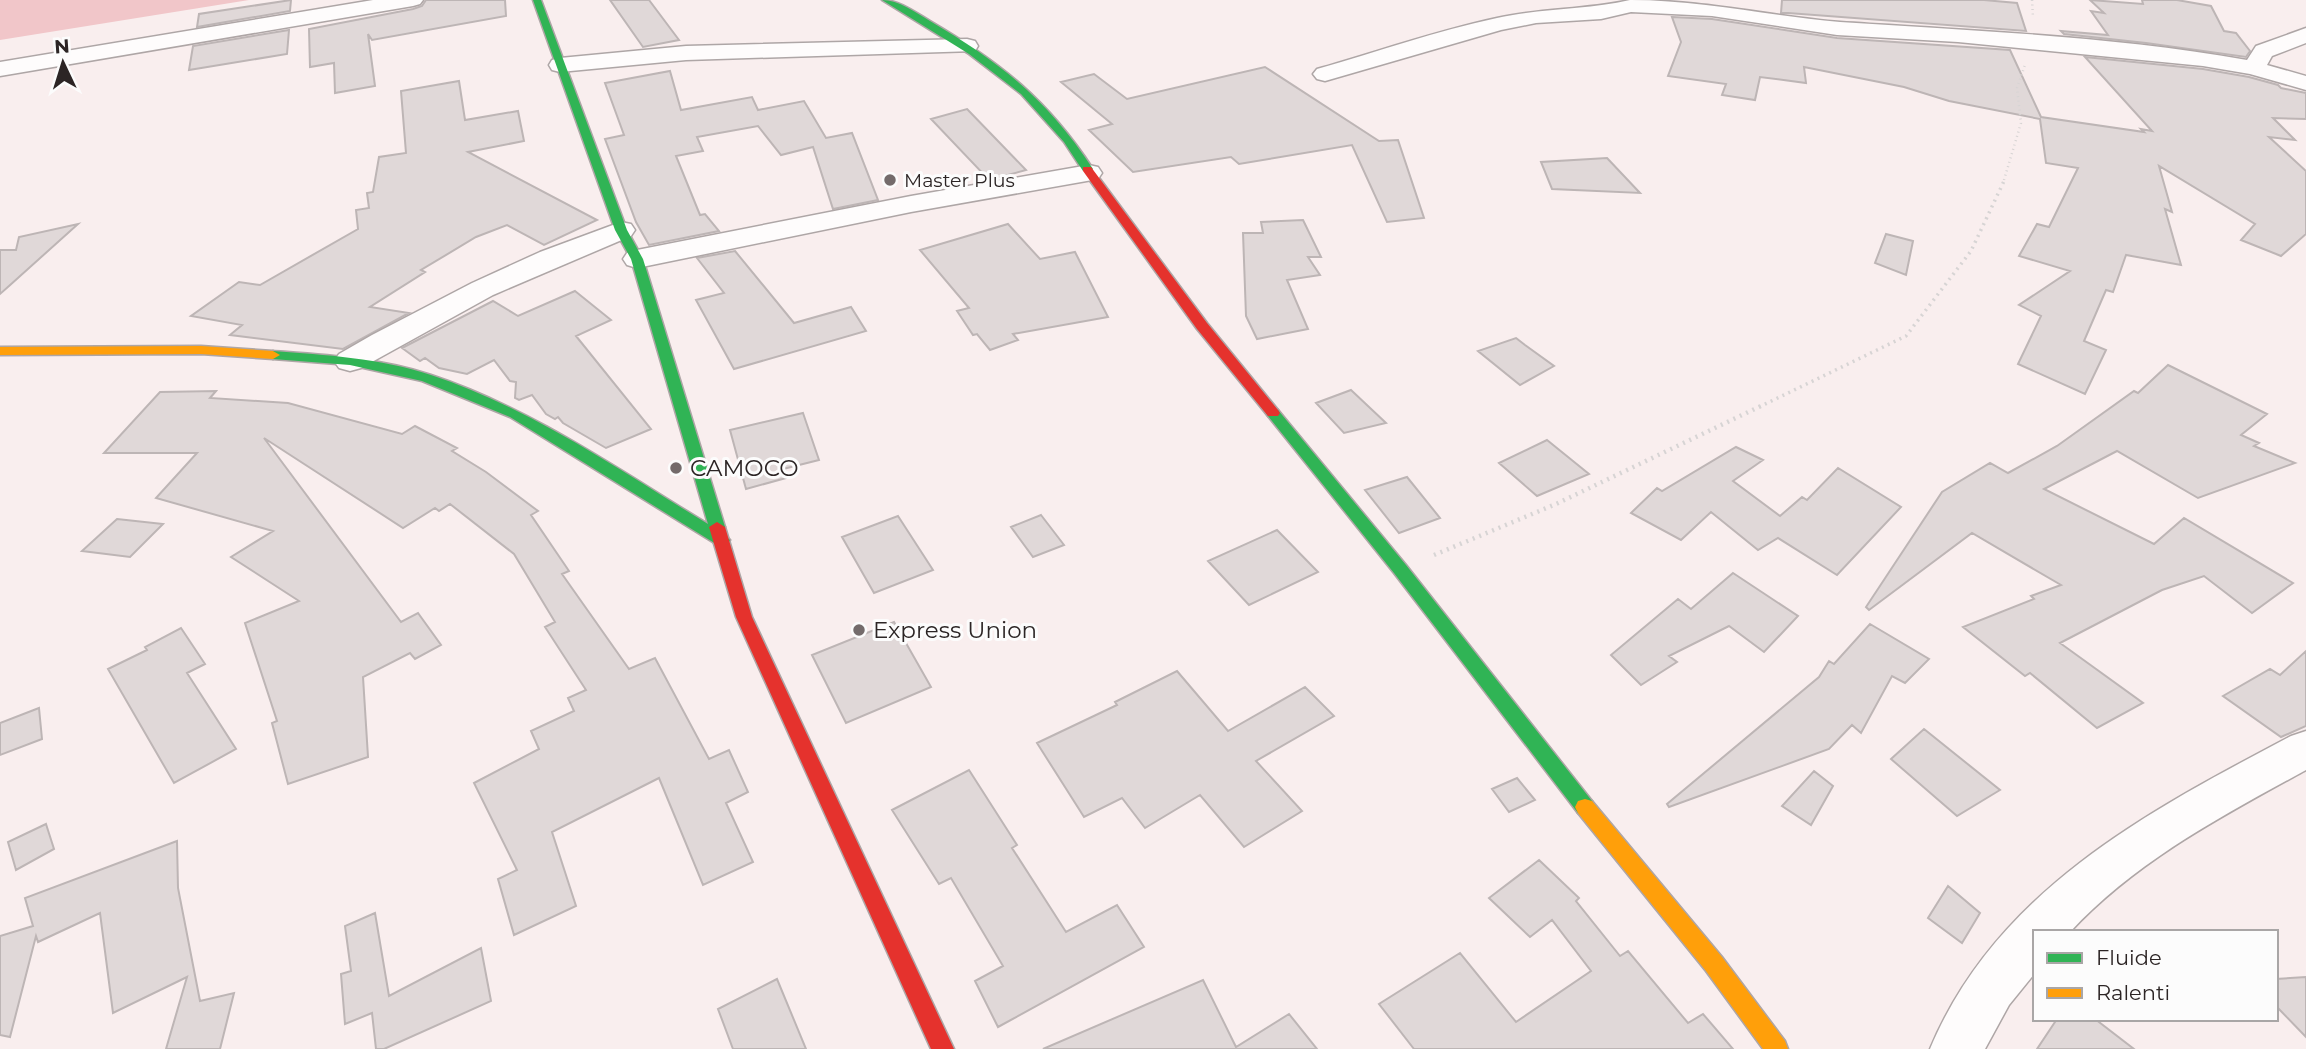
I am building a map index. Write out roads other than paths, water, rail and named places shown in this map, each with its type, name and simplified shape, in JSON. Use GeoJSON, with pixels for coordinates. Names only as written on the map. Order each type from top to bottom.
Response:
{"type":"FeatureCollection","features":[{"type":"Feature","properties":{"kind":"main road"},"geometry":{"type":"LineString","coordinates":[[537,0],[621,230],[637,259],[744,617],[943,1049]]}},
{"type":"Feature","properties":{"kind":"main road"},"geometry":{"type":"LineString","coordinates":[[886,0],[967,46],[1044,108],[1071,141],[1089,173],[1202,326],[1400,569],[1601,827],[1714,964],[1777,1049]]}},
{"type":"Feature","properties":{"kind":"main road"},"geometry":{"type":"LineString","coordinates":[[0,351],[201,350],[350,361],[426,378],[515,414],[722,540]]}},
{"type":"Feature","properties":{"kind":"street"},"geometry":{"type":"LineString","coordinates":[[0,69],[183,41],[257,24],[413,0]]}},
{"type":"Feature","properties":{"kind":"street"},"geometry":{"type":"LineString","coordinates":[[1325,74],[1498,24],[1536,17],[1601,13],[1631,6],[1712,10],[1837,27],[1958,35],[2203,60],[2253,68],[2306,83]]}},
{"type":"Feature","properties":{"kind":"street"},"geometry":{"type":"LineString","coordinates":[[2253,68],[2264,51],[2306,35]]}},
{"type":"Feature","properties":{"kind":"street"},"geometry":{"type":"LineString","coordinates":[[560,65],[685,53],[967,46]]}},
{"type":"Feature","properties":{"kind":"street"},"geometry":{"type":"LineString","coordinates":[[637,259],[911,204],[1089,173]]}},
{"type":"Feature","properties":{"kind":"street"},"geometry":{"type":"LineString","coordinates":[[350,361],[472,292],[549,256],[621,230]]}},
{"type":"Feature","properties":{"kind":"street"},"geometry":{"type":"LineString","coordinates":[[2039,930],[2112,862],[2158,829],[2306,749]]}},
{"type":"Feature","properties":{"kind":"street"},"geometry":{"type":"LineString","coordinates":[[1956,1049],[1991,988],[2033,937]]}},
{"type":"Feature","properties":{"kind":"place","name":"Master Plus"},"geometry":{"type":"Point","coordinates":[890,180]}},
{"type":"Feature","properties":{"kind":"place","name":"CAMOCO"},"geometry":{"type":"Point","coordinates":[676,468]}},
{"type":"Feature","properties":{"kind":"place","name":"Express Union"},"geometry":{"type":"Point","coordinates":[859,630]}}]}
